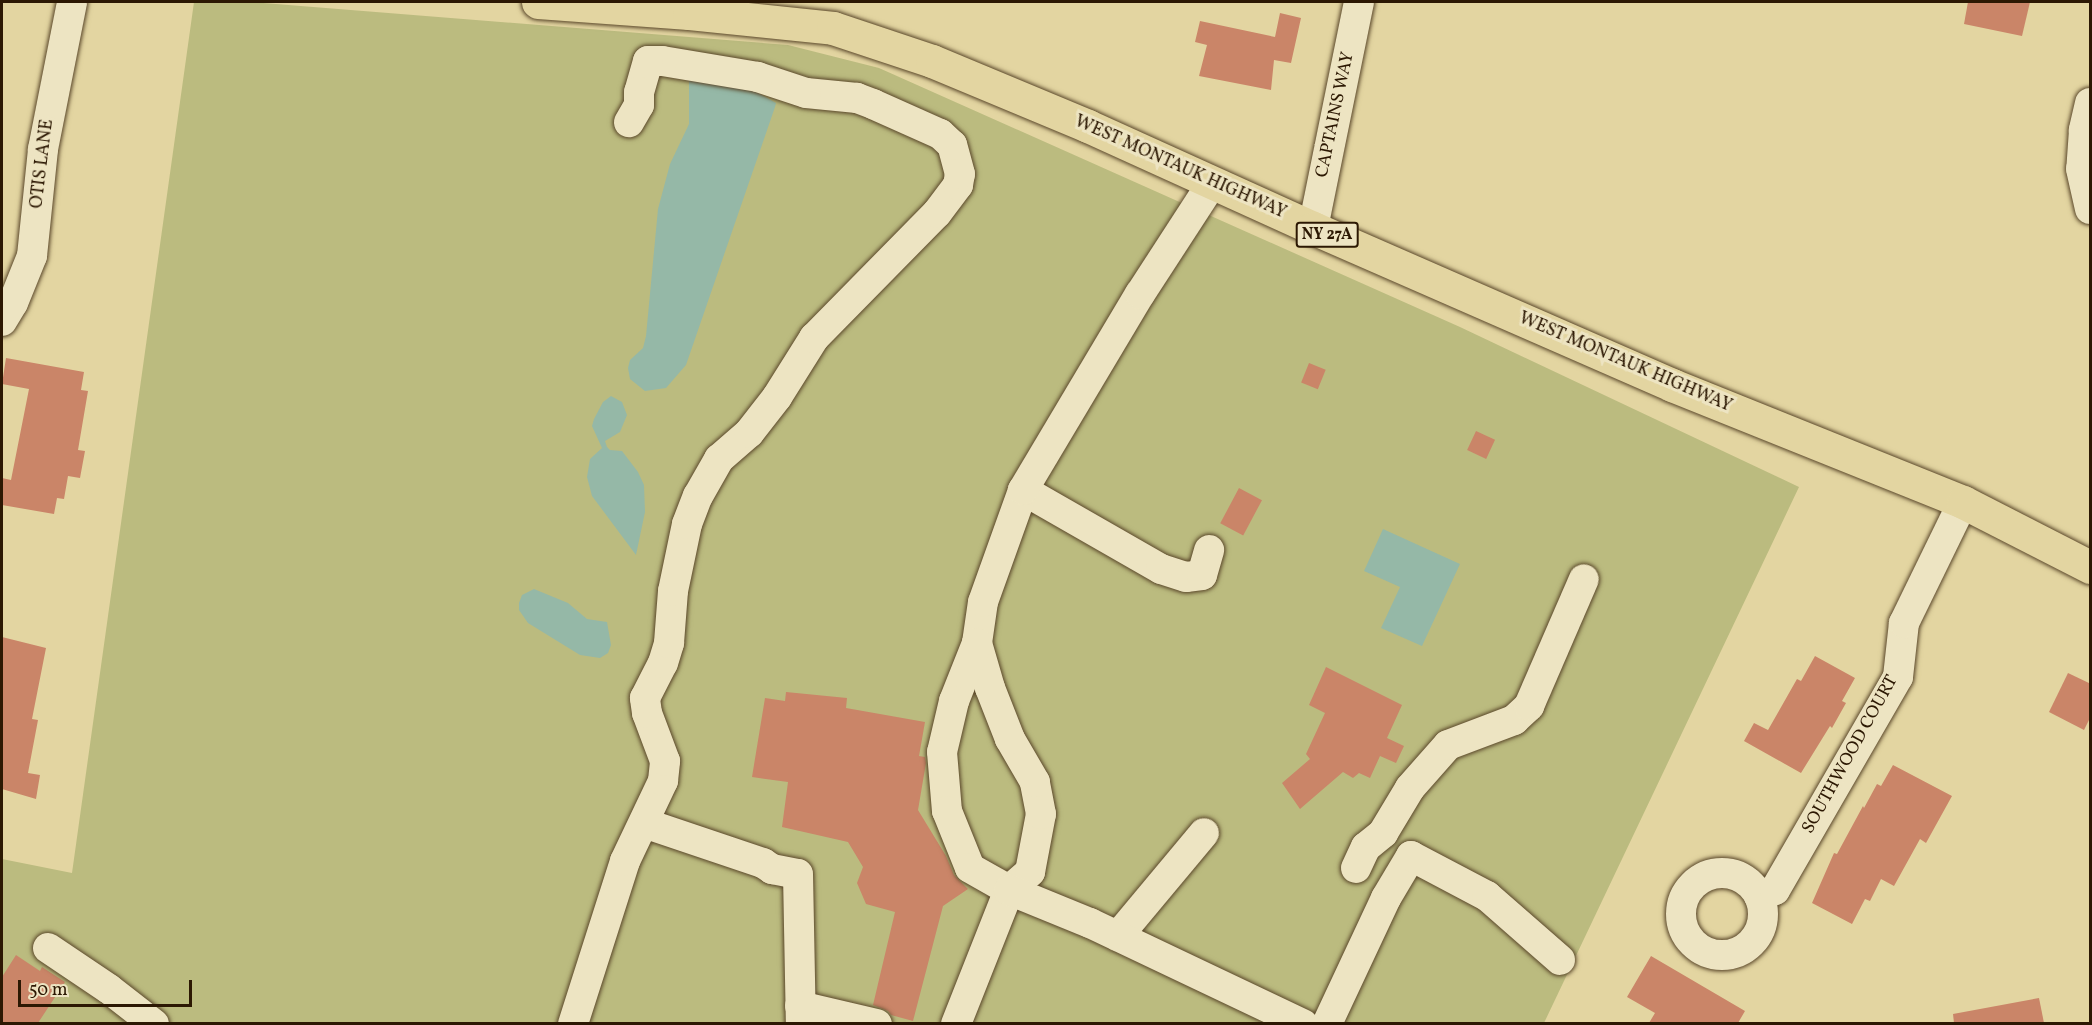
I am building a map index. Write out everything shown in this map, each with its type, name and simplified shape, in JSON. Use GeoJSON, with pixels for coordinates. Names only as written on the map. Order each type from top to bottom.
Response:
{"type":"FeatureCollection","features":[{"type":"Feature","properties":{"kind":"main road","name":"WEST MONTAUK HIGHWAY"},"geometry":{"type":"LineString","coordinates":[[538,2],[690,13],[833,28],[932,61],[1088,126],[1313,228],[1672,385],[1963,502],[2091,567]]}},
{"type":"Feature","properties":{"kind":"street","name":"OTIS LANE"},"geometry":{"type":"LineString","coordinates":[[2,321],[13,303],[32,256],[43,149],[72,2]]}},
{"type":"Feature","properties":{"kind":"street","name":"CAPTAINS WAY"},"geometry":{"type":"LineString","coordinates":[[1313,228],[1359,2]]}},
{"type":"Feature","properties":{"kind":"street"},"geometry":{"type":"LineString","coordinates":[[573,1023],[625,861],[663,781],[665,761],[647,713],[645,698],[663,663],[669,644],[672,591],[687,524],[698,496],[719,459],[749,433],[777,397],[814,338],[937,213],[958,185],[960,174],[960,164],[952,145],[940,134],[865,101],[806,93],[758,77],[662,61],[648,61],[639,92],[639,105],[629,122]]}},
{"type":"Feature","properties":{"kind":"street"},"geometry":{"type":"LineString","coordinates":[[2091,103],[2084,130],[2091,209]]}},
{"type":"Feature","properties":{"kind":"street"},"geometry":{"type":"LineString","coordinates":[[1212,183],[1140,294],[1023,490],[983,602],[976,643],[954,701],[942,752],[947,811],[970,868],[1009,890],[1118,936],[1303,1023]]}},
{"type":"Feature","properties":{"kind":"street"},"geometry":{"type":"LineString","coordinates":[[1023,490],[1161,569],[1186,577],[1202,575],[1209,550]]}},
{"type":"Feature","properties":{"kind":"street","name":"SOUTHWOOD COURT"},"geometry":{"type":"LineString","coordinates":[[1759,896],[1775,890],[1898,676],[1904,623],[1963,502]]}},
{"type":"Feature","properties":{"kind":"street"},"geometry":{"type":"LineString","coordinates":[[1356,868],[1366,847],[1383,833],[1410,788],[1448,745],[1514,720],[1529,706],[1584,579]]}},
{"type":"Feature","properties":{"kind":"street"},"geometry":{"type":"LineString","coordinates":[[956,1023],[1009,890],[1030,872],[1037,847],[1041,814],[1035,782],[1010,739],[990,688],[976,643]]}},
{"type":"Feature","properties":{"kind":"street"},"geometry":{"type":"LineString","coordinates":[[644,823],[763,863],[772,869],[798,874],[801,1014],[877,1023]]}},
{"type":"Feature","properties":{"kind":"street"},"geometry":{"type":"LineString","coordinates":[[1118,936],[1204,833]]}},
{"type":"Feature","properties":{"kind":"street"},"geometry":{"type":"LineString","coordinates":[[1327,1023],[1374,923],[1412,856],[1487,896],[1560,960]]}},
{"type":"Feature","properties":{"kind":"street"},"geometry":{"type":"LineString","coordinates":[[48,948],[154,1023]]}},
{"type":"Feature","properties":{"kind":"green space"},"geometry":{"type":"Polygon","coordinates":[[[194,2],[251,2],[788,45],[879,68],[1460,327],[1799,487],[1544,1023],[2,1023],[2,859],[72,873],[194,2]]]}},
{"type":"Feature","properties":{"kind":"shaded area"},"geometry":{"type":"Polygon","coordinates":[[[689,78],[753,90],[776,103],[686,365],[666,388],[645,391],[630,379],[628,368],[630,360],[643,348],[646,336],[658,209],[670,164],[689,124],[689,78]]]}},
{"type":"Feature","properties":{"kind":"shaded area"},"geometry":{"type":"Polygon","coordinates":[[[611,396],[622,402],[627,415],[620,432],[605,441],[607,447],[610,450],[622,451],[638,472],[644,485],[645,512],[636,555],[592,496],[587,477],[590,459],[602,448],[592,426],[594,419],[603,402],[611,396]]]}},
{"type":"Feature","properties":{"kind":"shaded area"},"geometry":{"type":"Polygon","coordinates":[[[1383,529],[1460,564],[1422,646],[1381,628],[1400,587],[1364,571],[1383,529]]]}},
{"type":"Feature","properties":{"kind":"shaded area"},"geometry":{"type":"Polygon","coordinates":[[[534,589],[568,603],[587,619],[607,622],[611,645],[608,653],[600,658],[580,655],[528,623],[519,610],[519,603],[522,595],[534,589]]]}},
{"type":"Feature","properties":{"kind":"building"},"geometry":{"type":"Polygon","coordinates":[[[1968,2],[2030,2],[2022,36],[1964,24],[1968,2]]]}},
{"type":"Feature","properties":{"kind":"building"},"geometry":{"type":"Polygon","coordinates":[[[1280,13],[1301,18],[1291,63],[1274,60],[1271,90],[1199,76],[1207,45],[1195,42],[1200,21],[1275,37],[1280,13]]]}},
{"type":"Feature","properties":{"kind":"building"},"geometry":{"type":"Polygon","coordinates":[[[6,358],[84,372],[81,390],[88,391],[78,450],[85,451],[80,478],[68,476],[64,499],[57,498],[54,514],[2,505],[2,478],[11,480],[29,389],[2,384],[6,358]]]}},
{"type":"Feature","properties":{"kind":"building"},"geometry":{"type":"Polygon","coordinates":[[[1309,363],[1326,370],[1318,389],[1301,382],[1309,363]]]}},
{"type":"Feature","properties":{"kind":"building"},"geometry":{"type":"Polygon","coordinates":[[[1476,431],[1495,440],[1486,459],[1467,450],[1476,431]]]}},
{"type":"Feature","properties":{"kind":"building"},"geometry":{"type":"Polygon","coordinates":[[[1239,488],[1262,500],[1243,536],[1220,523],[1239,488]]]}},
{"type":"Feature","properties":{"kind":"building"},"geometry":{"type":"Polygon","coordinates":[[[2,637],[46,648],[32,719],[38,720],[28,773],[40,775],[36,799],[2,789],[2,637]]]}},
{"type":"Feature","properties":{"kind":"building"},"geometry":{"type":"Polygon","coordinates":[[[1815,656],[1855,678],[1842,701],[1846,703],[1832,728],[1830,726],[1801,773],[1744,741],[1754,723],[1768,730],[1797,679],[1801,681],[1815,656]]]}},
{"type":"Feature","properties":{"kind":"building"},"geometry":{"type":"Polygon","coordinates":[[[1326,667],[1402,705],[1387,738],[1404,746],[1396,763],[1380,756],[1370,778],[1359,773],[1353,778],[1343,772],[1300,809],[1282,783],[1310,759],[1306,754],[1325,713],[1309,705],[1326,667]]]}},
{"type":"Feature","properties":{"kind":"building"},"geometry":{"type":"Polygon","coordinates":[[[2068,673],[2091,684],[2091,716],[2084,730],[2049,712],[2068,673]]]}},
{"type":"Feature","properties":{"kind":"building"},"geometry":{"type":"Polygon","coordinates":[[[786,692],[847,698],[846,708],[925,722],[919,756],[925,757],[926,763],[918,810],[946,856],[954,875],[968,889],[943,906],[913,1021],[891,1015],[888,1011],[873,1005],[895,912],[866,904],[857,883],[863,867],[848,842],[782,827],[788,782],[752,777],[765,698],[785,701],[786,692]]]}},
{"type":"Feature","properties":{"kind":"building"},"geometry":{"type":"Polygon","coordinates":[[[1893,765],[1952,796],[1926,843],[1920,839],[1894,886],[1881,879],[1870,901],[1865,899],[1852,924],[1812,903],[1834,853],[1837,854],[1863,806],[1864,808],[1877,784],[1881,786],[1893,765]]]}},
{"type":"Feature","properties":{"kind":"building"},"geometry":{"type":"Polygon","coordinates":[[[16,955],[40,971],[42,967],[65,982],[38,1023],[2,1023],[2,977],[16,955]]]}},
{"type":"Feature","properties":{"kind":"building"},"geometry":{"type":"Polygon","coordinates":[[[1651,956],[1745,1011],[1738,1023],[1649,1023],[1655,1013],[1627,997],[1651,956]]]}},
{"type":"Feature","properties":{"kind":"building"},"geometry":{"type":"Polygon","coordinates":[[[2039,998],[2044,1023],[1954,1023],[1953,1014],[2039,998]]]}}]}
